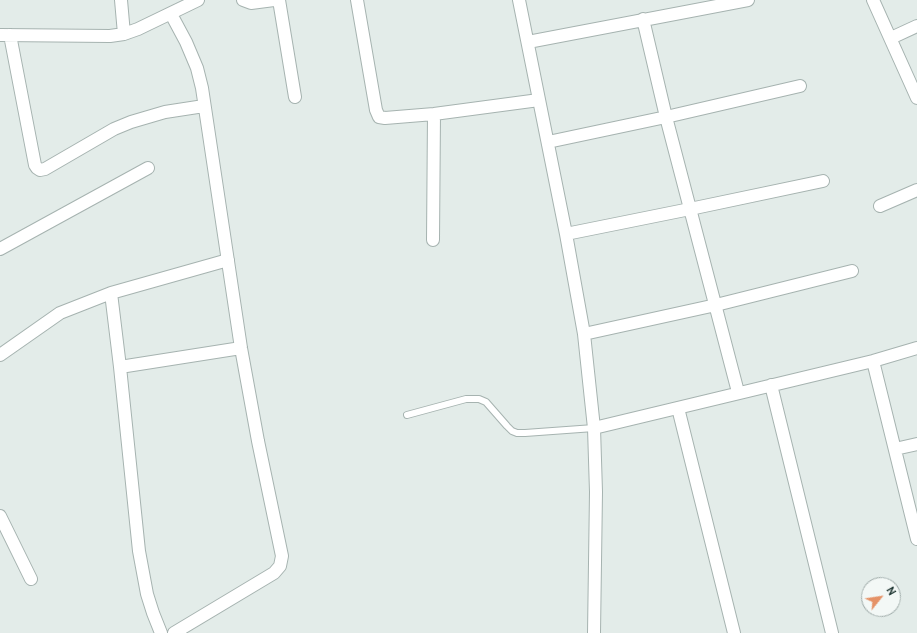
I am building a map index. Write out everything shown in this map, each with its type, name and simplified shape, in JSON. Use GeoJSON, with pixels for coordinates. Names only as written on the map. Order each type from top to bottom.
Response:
{"type":"FeatureCollection","features":[{"type":"Feature","properties":{"kind":"street"},"geometry":{"type":"LineString","coordinates":[[121,0],[124,34]]}},
{"type":"Feature","properties":{"kind":"street"},"geometry":{"type":"LineString","coordinates":[[198,0],[171,14],[124,34],[110,36],[5,35],[36,165],[40,170],[45,169],[114,129],[131,122],[165,112],[204,106]]}},
{"type":"Feature","properties":{"kind":"street"},"geometry":{"type":"LineString","coordinates":[[243,0],[251,3],[274,0]]}},
{"type":"Feature","properties":{"kind":"street"},"geometry":{"type":"LineString","coordinates":[[279,0],[295,97]]}},
{"type":"Feature","properties":{"kind":"street"},"geometry":{"type":"LineString","coordinates":[[357,0],[377,114],[379,117],[384,118],[434,114],[539,100]]}},
{"type":"Feature","properties":{"kind":"street"},"geometry":{"type":"LineString","coordinates":[[519,0],[566,234],[584,334],[594,428],[596,492],[594,633]]}},
{"type":"Feature","properties":{"kind":"street"},"geometry":{"type":"LineString","coordinates":[[528,42],[642,19],[748,0]]}},
{"type":"Feature","properties":{"kind":"street"},"geometry":{"type":"LineString","coordinates":[[873,0],[917,98]]}},
{"type":"Feature","properties":{"kind":"street"},"geometry":{"type":"LineString","coordinates":[[171,14],[186,42],[197,68],[202,88],[242,348],[258,441],[282,556],[280,566],[274,573],[174,633]]}},
{"type":"Feature","properties":{"kind":"street"},"geometry":{"type":"LineString","coordinates":[[642,19],[738,392]]}},
{"type":"Feature","properties":{"kind":"street"},"geometry":{"type":"LineString","coordinates":[[890,38],[917,26]]}},
{"type":"Feature","properties":{"kind":"street"},"geometry":{"type":"LineString","coordinates":[[548,142],[800,86]]}},
{"type":"Feature","properties":{"kind":"street"},"geometry":{"type":"LineString","coordinates":[[433,240],[434,114]]}},
{"type":"Feature","properties":{"kind":"street"},"geometry":{"type":"LineString","coordinates":[[0,249],[148,168]]}},
{"type":"Feature","properties":{"kind":"street"},"geometry":{"type":"LineString","coordinates":[[566,234],[823,181]]}},
{"type":"Feature","properties":{"kind":"street"},"geometry":{"type":"LineString","coordinates":[[880,206],[917,190]]}},
{"type":"Feature","properties":{"kind":"street"},"geometry":{"type":"LineString","coordinates":[[0,354],[60,312],[111,293],[228,260]]}},
{"type":"Feature","properties":{"kind":"street"},"geometry":{"type":"LineString","coordinates":[[584,334],[716,305],[852,270]]}},
{"type":"Feature","properties":{"kind":"street"},"geometry":{"type":"LineString","coordinates":[[111,293],[141,564],[147,594],[161,633]]}},
{"type":"Feature","properties":{"kind":"street"},"geometry":{"type":"LineString","coordinates":[[120,367],[242,348]]}},
{"type":"Feature","properties":{"kind":"street"},"geometry":{"type":"LineString","coordinates":[[594,428],[738,392],[873,361],[917,348]]}},
{"type":"Feature","properties":{"kind":"street"},"geometry":{"type":"LineString","coordinates":[[873,361],[917,539]]}},
{"type":"Feature","properties":{"kind":"street"},"geometry":{"type":"LineString","coordinates":[[771,385],[832,633]]}},
{"type":"Feature","properties":{"kind":"street"},"geometry":{"type":"LineString","coordinates":[[678,408],[734,633]]}},
{"type":"Feature","properties":{"kind":"street"},"geometry":{"type":"LineString","coordinates":[[895,449],[917,444]]}},
{"type":"Feature","properties":{"kind":"street"},"geometry":{"type":"LineString","coordinates":[[0,516],[31,579]]}},
{"type":"Feature","properties":{"kind":"lane"},"geometry":{"type":"LineString","coordinates":[[407,415],[466,399],[479,399],[486,402],[512,431],[517,433],[594,428]]}}]}
